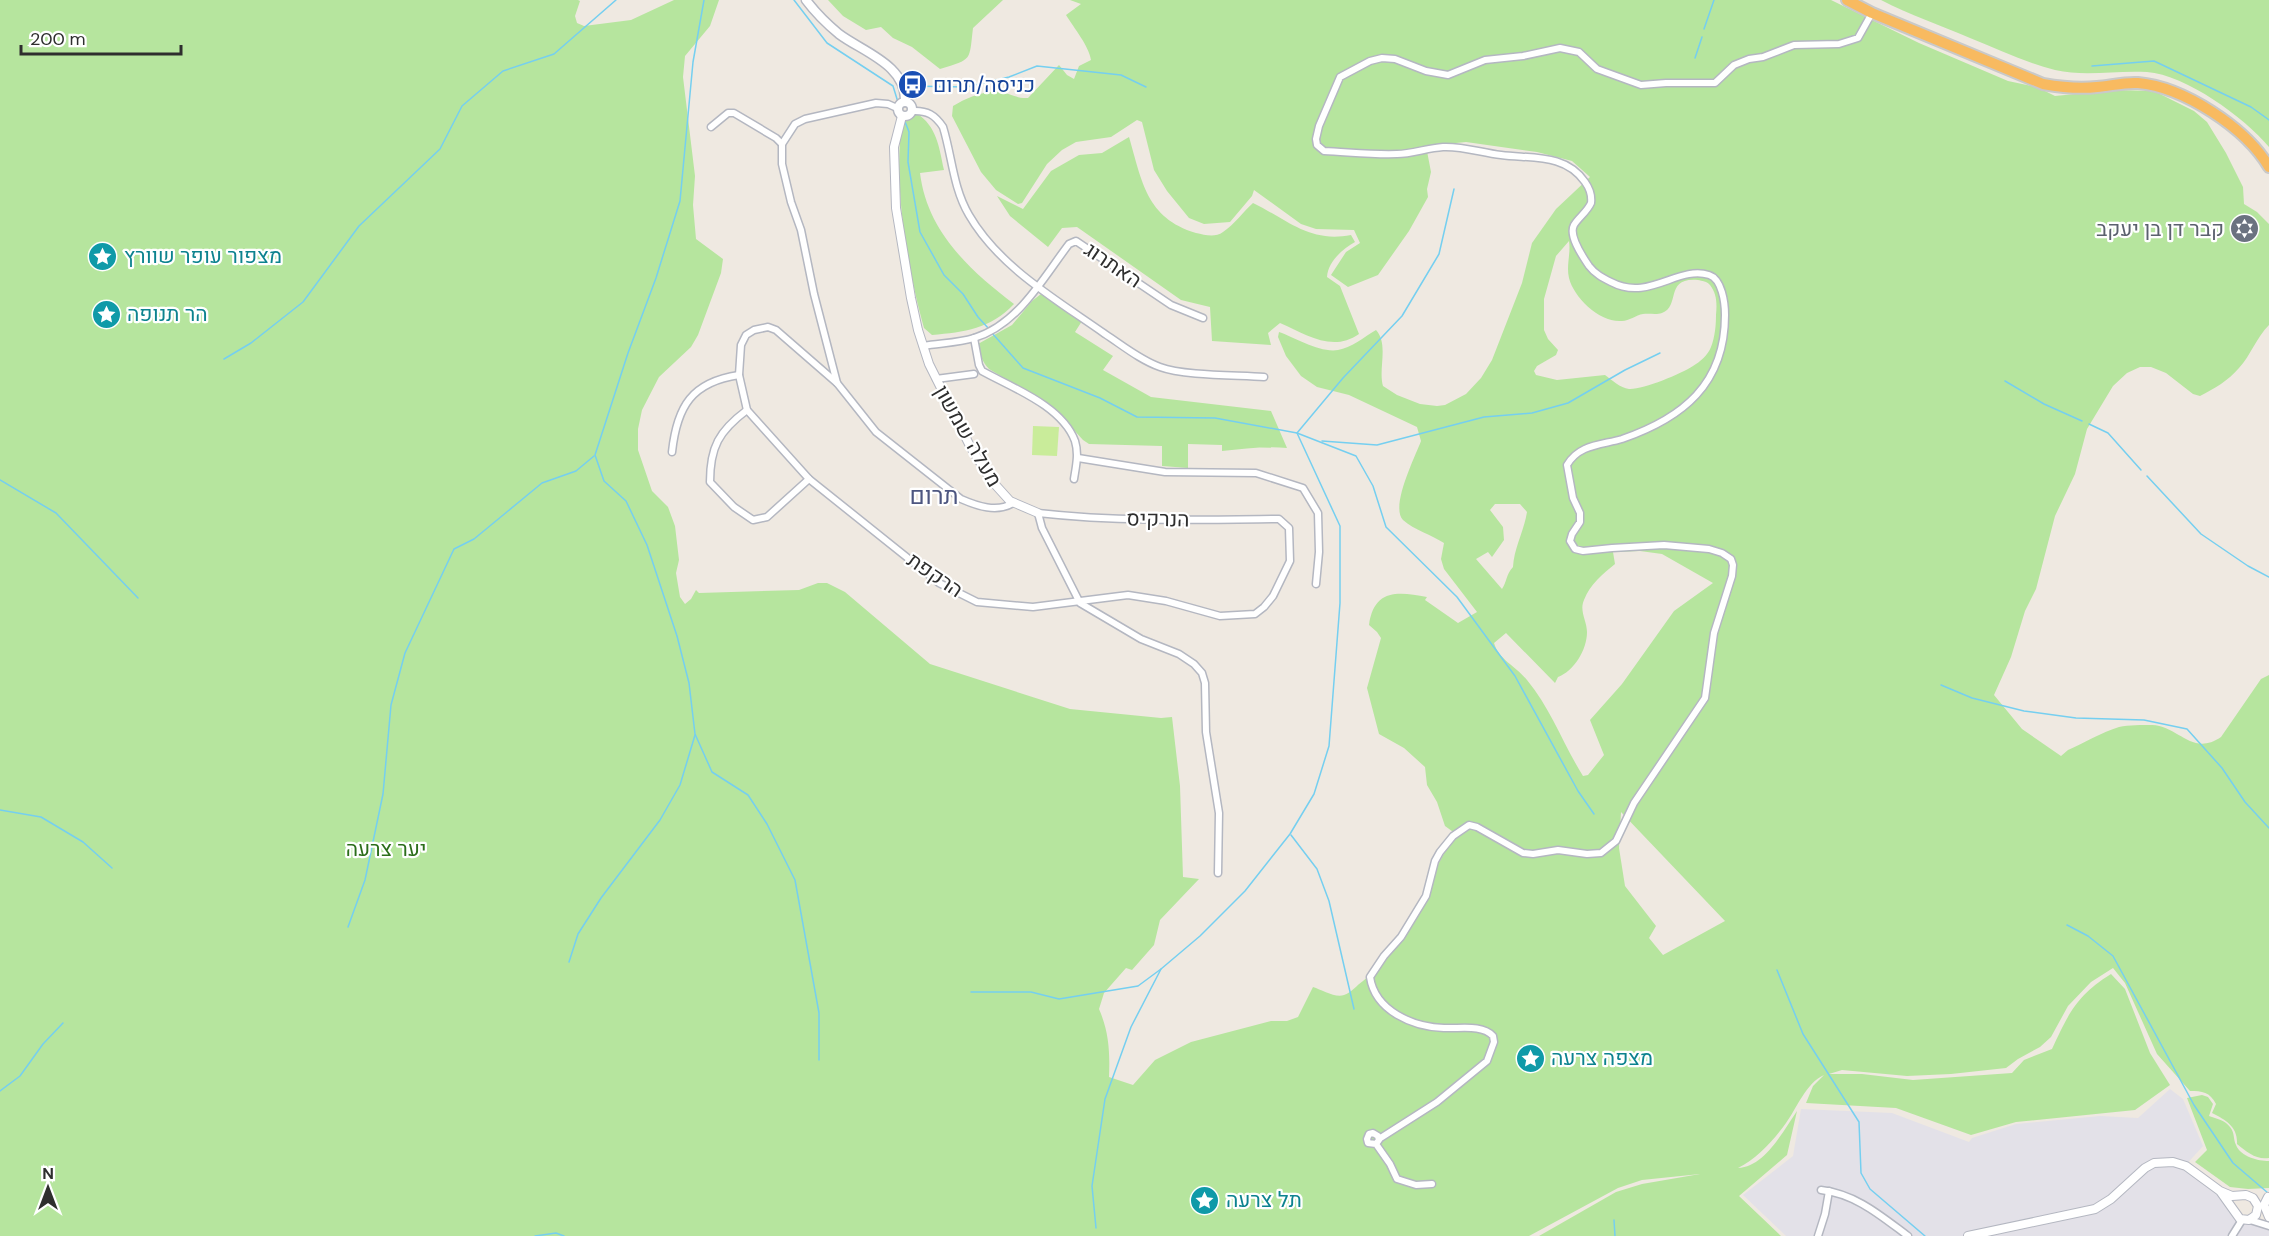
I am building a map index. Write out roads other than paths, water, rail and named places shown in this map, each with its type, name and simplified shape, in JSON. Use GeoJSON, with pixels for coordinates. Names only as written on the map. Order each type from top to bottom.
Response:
{"type":"FeatureCollection","features":[{"type":"Feature","properties":{"kind":"highway"},"geometry":{"type":"LineString","coordinates":[[1848,0],[1872,13],[2043,84],[2094,87],[2136,83],[2167,89],[2210,111],[2245,137],[2269,167]]}},
{"type":"Feature","properties":{"kind":"main road"},"geometry":{"type":"LineString","coordinates":[[806,0],[839,34],[880,59],[892,70],[904,90],[906,102]]}},
{"type":"Feature","properties":{"kind":"main road"},"geometry":{"type":"LineString","coordinates":[[906,102],[911,105],[912,111],[908,116],[899,112],[900,103],[906,102]]}},
{"type":"Feature","properties":{"kind":"street"},"geometry":{"type":"LineString","coordinates":[[1432,1184],[1416,1185],[1397,1179],[1377,1141],[1448,1094],[1487,1061],[1494,1042],[1493,1036],[1485,1030],[1423,1025],[1397,1015],[1384,1005],[1372,988],[1370,977],[1401,937],[1426,896],[1435,861],[1453,836],[1469,825],[1478,826],[1523,853],[1533,854],[1558,850],[1587,854],[1601,853],[1616,841],[1634,803],[1704,698],[1714,633],[1732,576],[1731,559],[1709,549],[1664,545],[1594,551],[1575,549],[1570,542],[1580,522],[1580,513],[1574,498],[1567,465],[1572,456],[1581,449],[1620,439],[1658,424],[1692,402],[1718,360],[1725,314],[1722,290],[1709,274],[1687,274],[1644,288],[1629,288],[1616,285],[1595,272],[1588,265],[1574,238],[1573,230],[1591,203],[1589,189],[1582,178],[1571,168],[1554,160],[1444,147],[1398,154],[1324,151],[1317,145],[1319,126],[1336,85],[1347,72],[1382,58],[1395,59],[1426,72],[1448,75],[1485,60],[1523,56],[1560,48],[1579,52],[1597,69],[1641,85],[1715,83],[1734,65],[1749,59],[1763,57],[1794,45],[1839,44],[1858,38],[1872,13]]}},
{"type":"Feature","properties":{"kind":"street"},"geometry":{"type":"LineString","coordinates":[[899,112],[888,104],[876,104],[813,116],[795,124],[782,144],[784,178],[801,230],[814,294],[837,383],[876,432],[961,499],[972,504],[995,508],[1013,503]]}},
{"type":"Feature","properties":{"kind":"street"},"geometry":{"type":"LineString","coordinates":[[912,111],[922,110],[938,119],[944,127],[956,184],[969,214],[996,251],[1037,285],[1128,349],[1159,367],[1175,371],[1264,377]]}},
{"type":"Feature","properties":{"kind":"street","name":"מעלה שמשון"},"geometry":{"type":"LineString","coordinates":[[899,112],[893,154],[896,208],[910,298],[923,346],[936,379],[970,446],[991,480],[1001,494],[1013,503],[1038,513]]}},
{"type":"Feature","properties":{"kind":"street"},"geometry":{"type":"LineString","coordinates":[[711,126],[728,113],[734,113],[782,144]]}},
{"type":"Feature","properties":{"kind":"street","name":"האתרוג"},"geometry":{"type":"LineString","coordinates":[[1037,285],[1069,244],[1076,241],[1171,305],[1203,318]]}},
{"type":"Feature","properties":{"kind":"street"},"geometry":{"type":"LineString","coordinates":[[923,346],[974,338],[1015,313],[1037,285]]}},
{"type":"Feature","properties":{"kind":"street","name":"הרקפת"},"geometry":{"type":"LineString","coordinates":[[837,383],[776,330],[768,327],[754,330],[746,335],[741,345],[739,375],[747,410],[809,479],[939,583],[977,602],[1033,608],[1128,595],[1166,601],[1220,616],[1255,614],[1273,596],[1290,561],[1289,528],[1279,519]]}},
{"type":"Feature","properties":{"kind":"street"},"geometry":{"type":"LineString","coordinates":[[974,338],[982,370],[1038,403],[1061,420],[1075,442],[1078,458],[1074,479]]}},
{"type":"Feature","properties":{"kind":"street"},"geometry":{"type":"LineString","coordinates":[[936,379],[975,374]]}},
{"type":"Feature","properties":{"kind":"street"},"geometry":{"type":"LineString","coordinates":[[672,452],[682,407],[698,389],[720,377],[739,375]]}},
{"type":"Feature","properties":{"kind":"street"},"geometry":{"type":"LineString","coordinates":[[747,410],[729,423],[718,438],[710,463],[710,482],[734,507],[753,520],[767,517],[809,479]]}},
{"type":"Feature","properties":{"kind":"street"},"geometry":{"type":"LineString","coordinates":[[1078,458],[1165,472],[1256,473],[1303,488],[1318,513],[1319,552],[1316,584]]}},
{"type":"Feature","properties":{"kind":"street"},"geometry":{"type":"LineString","coordinates":[[1038,513],[1042,528],[1080,603],[1141,639],[1179,654],[1194,664],[1202,673],[1205,683],[1204,714],[1207,741],[1219,813],[1218,873]]}},
{"type":"Feature","properties":{"kind":"street","name":"הנרקיס"},"geometry":{"type":"LineString","coordinates":[[1038,513],[1080,517],[1183,520],[1279,519]]}},
{"type":"Feature","properties":{"kind":"street"},"geometry":{"type":"LineString","coordinates":[[1968,1236],[2095,1209],[2111,1199],[2145,1168],[2163,1161],[2186,1166],[2220,1191],[2232,1196],[2269,1196]]}},
{"type":"Feature","properties":{"kind":"street"},"geometry":{"type":"LineString","coordinates":[[1821,1190],[1861,1202],[1908,1236]]}},
{"type":"Feature","properties":{"kind":"street"},"geometry":{"type":"LineString","coordinates":[[1818,1236],[1829,1191]]}},
{"type":"Feature","properties":{"kind":"street"},"geometry":{"type":"LineString","coordinates":[[2220,1191],[2236,1215],[2245,1220],[2269,1226]]}},
{"type":"Feature","properties":{"kind":"street"},"geometry":{"type":"LineString","coordinates":[[2233,1210],[2235,1202],[2242,1196]]}},
{"type":"Feature","properties":{"kind":"street"},"geometry":{"type":"LineString","coordinates":[[2232,1236],[2245,1220],[2256,1215],[2257,1202],[2252,1196]]}},
{"type":"Feature","properties":{"kind":"street"},"geometry":{"type":"LineString","coordinates":[[2258,1208],[2269,1196]]}},
{"type":"Feature","properties":{"kind":"street"},"geometry":{"type":"LineString","coordinates":[[2269,1196],[2264,1205],[2269,1217]]}},
{"type":"Feature","properties":{"kind":"street"},"geometry":{"type":"LineString","coordinates":[[2258,1208],[2269,1217]]}},
{"type":"Feature","properties":{"kind":"waterway"},"geometry":{"type":"LineString","coordinates":[[224,359],[251,343],[303,302],[359,226],[440,149],[462,106],[503,71],[554,54],[616,0]]}},
{"type":"Feature","properties":{"kind":"waterway"},"geometry":{"type":"LineString","coordinates":[[704,0],[693,62],[680,201],[595,455],[604,481],[626,501],[647,545],[677,636],[689,683],[695,734],[712,772],[748,795],[767,824],[795,880],[819,1013],[819,1060]]}},
{"type":"Feature","properties":{"kind":"waterway"},"geometry":{"type":"LineString","coordinates":[[794,0],[827,43],[893,86],[901,112]]}},
{"type":"Feature","properties":{"kind":"waterway"},"geometry":{"type":"LineString","coordinates":[[1704,29],[1714,0]]}},
{"type":"Feature","properties":{"kind":"waterway"},"geometry":{"type":"LineString","coordinates":[[1695,58],[1702,37]]}},
{"type":"Feature","properties":{"kind":"waterway"},"geometry":{"type":"LineString","coordinates":[[2092,66],[2154,61],[2251,107],[2269,120]]}},
{"type":"Feature","properties":{"kind":"waterway"},"geometry":{"type":"LineString","coordinates":[[907,86],[967,87],[1009,77],[1037,66],[1121,75],[1146,87]]}},
{"type":"Feature","properties":{"kind":"waterway"},"geometry":{"type":"LineString","coordinates":[[904,119],[909,132],[908,162],[920,232],[944,275],[963,294],[989,329]]}},
{"type":"Feature","properties":{"kind":"waterway"},"geometry":{"type":"LineString","coordinates":[[1096,1228],[1092,1186],[1105,1099],[1131,1027],[1161,969],[1200,936],[1245,891],[1290,834],[1314,794],[1329,746],[1340,603],[1340,526],[1297,433],[1343,378],[1402,316],[1439,254],[1454,189]]}},
{"type":"Feature","properties":{"kind":"waterway"},"geometry":{"type":"LineString","coordinates":[[992,333],[1023,368],[1100,398],[1137,417],[1215,418],[1297,433],[1356,456],[1373,486],[1386,527],[1457,597],[1515,676],[1578,791],[1594,814]]}},
{"type":"Feature","properties":{"kind":"waterway"},"geometry":{"type":"LineString","coordinates":[[1322,441],[1377,445],[1484,417],[1532,413],[1568,403],[1660,353]]}},
{"type":"Feature","properties":{"kind":"waterway"},"geometry":{"type":"LineString","coordinates":[[2005,381],[2044,404],[2082,421]]}},
{"type":"Feature","properties":{"kind":"waterway"},"geometry":{"type":"LineString","coordinates":[[2089,424],[2108,433],[2141,470]]}},
{"type":"Feature","properties":{"kind":"waterway"},"geometry":{"type":"LineString","coordinates":[[348,927],[365,880],[383,794],[391,705],[405,653],[454,549],[474,539],[542,483],[576,471],[594,456]]}},
{"type":"Feature","properties":{"kind":"waterway"},"geometry":{"type":"LineString","coordinates":[[2147,476],[2201,534],[2248,566],[2269,577]]}},
{"type":"Feature","properties":{"kind":"waterway"},"geometry":{"type":"LineString","coordinates":[[0,480],[56,513],[138,598]]}},
{"type":"Feature","properties":{"kind":"waterway"},"geometry":{"type":"LineString","coordinates":[[1941,685],[1972,698],[2024,711],[2076,718],[2144,720],[2187,729],[2222,768],[2245,802],[2269,828]]}},
{"type":"Feature","properties":{"kind":"waterway"},"geometry":{"type":"LineString","coordinates":[[569,962],[578,934],[601,898],[660,820],[680,785],[695,735]]}},
{"type":"Feature","properties":{"kind":"waterway"},"geometry":{"type":"LineString","coordinates":[[0,810],[41,817],[83,842],[112,868]]}},
{"type":"Feature","properties":{"kind":"waterway"},"geometry":{"type":"LineString","coordinates":[[1291,835],[1317,869],[1329,901],[1354,1009]]}},
{"type":"Feature","properties":{"kind":"waterway"},"geometry":{"type":"LineString","coordinates":[[2067,925],[2088,936],[2113,956],[2194,1105],[2233,1163],[2268,1193]]}},
{"type":"Feature","properties":{"kind":"waterway"},"geometry":{"type":"LineString","coordinates":[[971,992],[1031,992],[1059,999],[1138,986],[1161,969]]}},
{"type":"Feature","properties":{"kind":"waterway"},"geometry":{"type":"LineString","coordinates":[[1777,970],[1803,1034],[1859,1122],[1861,1173],[1870,1189],[1925,1236]]}},
{"type":"Feature","properties":{"kind":"waterway"},"geometry":{"type":"LineString","coordinates":[[0,1091],[20,1076],[43,1044],[63,1023]]}},
{"type":"Feature","properties":{"kind":"waterway"},"geometry":{"type":"LineString","coordinates":[[1614,1220],[1615,1236]]}},
{"type":"Feature","properties":{"kind":"waterway"},"geometry":{"type":"LineString","coordinates":[[535,1236],[556,1233],[564,1236]]}},
{"type":"Feature","properties":{"kind":"place","name":"כניסה/תרום"},"geometry":{"type":"Point","coordinates":[912,85]}},
{"type":"Feature","properties":{"kind":"place","name":"קבר דן בן יעקב"},"geometry":{"type":"Point","coordinates":[2245,229]}},
{"type":"Feature","properties":{"kind":"place","name":"מצפור עופר שוורץ"},"geometry":{"type":"Point","coordinates":[103,256]}},
{"type":"Feature","properties":{"kind":"place","name":"הר תנופה"},"geometry":{"type":"Point","coordinates":[106,314]}},
{"type":"Feature","properties":{"kind":"place","name":"מצפה צרעה"},"geometry":{"type":"Point","coordinates":[1530,1058]}},
{"type":"Feature","properties":{"kind":"place","name":"תל צרעה"},"geometry":{"type":"Point","coordinates":[1205,1200]}},
{"type":"Feature","properties":{"kind":"district","name":"תרום"},"geometry":{"type":"Point","coordinates":[934,495]}},
{"type":"Feature","properties":{"kind":"park label","name":"יער צרעה"},"geometry":{"type":"Point","coordinates":[386,849]}}]}
